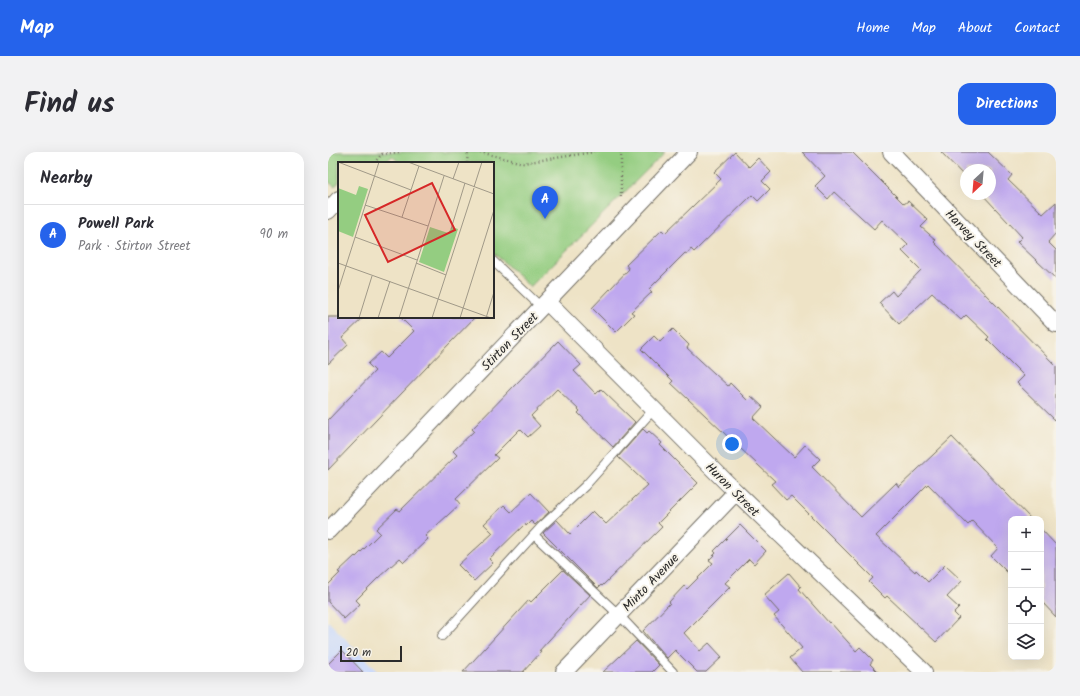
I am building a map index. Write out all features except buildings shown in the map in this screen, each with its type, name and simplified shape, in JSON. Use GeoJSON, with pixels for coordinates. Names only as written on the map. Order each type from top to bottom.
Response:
{"type":"FeatureCollection","features":[{"type":"Feature","properties":{"kind":"street","name":"Stirton Street"},"geometry":{"type":"LineString","coordinates":[[328,531],[689,152]]}},
{"type":"Feature","properties":{"kind":"street","name":"Harvey Street"},"geometry":{"type":"LineString","coordinates":[[892,152],[1056,324]]}},
{"type":"Feature","properties":{"kind":"street"},"geometry":{"type":"LineString","coordinates":[[328,211],[338,200]]}},
{"type":"Feature","properties":{"kind":"street","name":"Huron Street"},"geometry":{"type":"LineString","coordinates":[[544,305],[654,409],[736,492],[924,672]]}},
{"type":"Feature","properties":{"kind":"street","name":"Minto Avenue"},"geometry":{"type":"LineString","coordinates":[[564,672],[736,492]]}},
{"type":"Feature","properties":{"kind":"lane"},"geometry":{"type":"LineString","coordinates":[[494,262],[544,305]]}},
{"type":"Feature","properties":{"kind":"lane"},"geometry":{"type":"LineString","coordinates":[[442,636],[534,535],[585,486],[654,409]]}},
{"type":"Feature","properties":{"kind":"lane"},"geometry":{"type":"LineString","coordinates":[[534,535],[619,615],[673,672]]}},
{"type":"Feature","properties":{"kind":"path"},"geometry":{"type":"LineString","coordinates":[[375,162],[382,154],[400,152]]}},
{"type":"Feature","properties":{"kind":"path"},"geometry":{"type":"LineString","coordinates":[[467,162],[468,152]]}},
{"type":"Feature","properties":{"kind":"path"},"geometry":{"type":"LineString","coordinates":[[480,152],[523,163],[594,152]]}},
{"type":"Feature","properties":{"kind":"path"},"geometry":{"type":"LineString","coordinates":[[621,152],[621,222]]}},
{"type":"Feature","properties":{"kind":"shaded area"},"geometry":{"type":"Polygon","coordinates":[[[328,621],[378,672],[328,672],[328,621]]]}},
{"type":"Feature","properties":{"kind":"green space"},"geometry":{"type":"Polygon","coordinates":[[[328,152],[665,152],[530,287],[494,253],[494,162],[399,162],[392,156],[386,162],[338,162],[338,183],[335,187],[328,181],[328,152]]]}},
{"type":"Feature","properties":{"kind":"place","name":"Powell Park"},"geometry":{"type":"Point","coordinates":[545,219]}}]}
